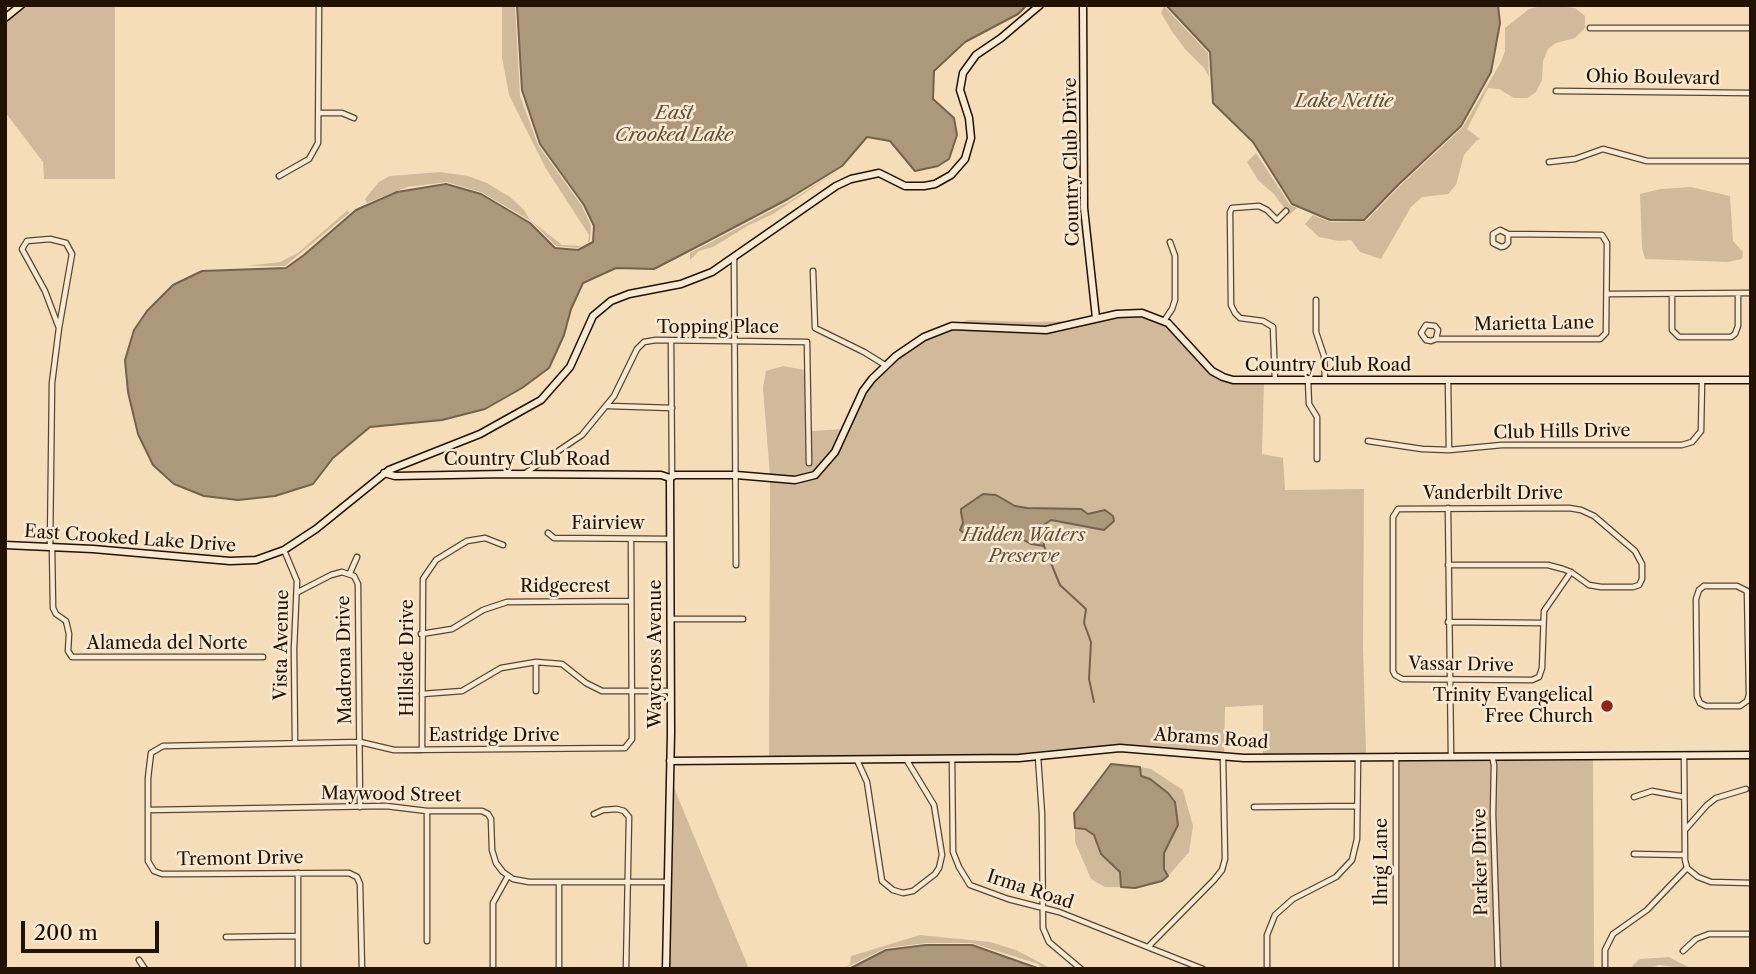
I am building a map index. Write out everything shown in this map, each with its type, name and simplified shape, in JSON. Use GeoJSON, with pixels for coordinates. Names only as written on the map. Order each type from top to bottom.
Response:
{"type":"FeatureCollection","features":[{"type":"Feature","properties":{"kind":"street"},"geometry":{"type":"LineString","coordinates":[[5,18],[21,5]]}},
{"type":"Feature","properties":{"kind":"street"},"geometry":{"type":"LineString","coordinates":[[279,176],[304,162],[314,153],[318,143],[319,5]]}},
{"type":"Feature","properties":{"kind":"street","name":"East Crooked Lake Drive"},"geometry":{"type":"LineString","coordinates":[[5,545],[230,561],[256,560],[284,550],[384,473],[480,433],[541,400],[570,366],[593,316],[611,301],[629,294],[696,279],[734,258],[851,178],[879,173],[905,186],[924,187],[951,175],[965,159],[971,138],[969,118],[960,90],[963,73],[976,55],[1040,5]]}},
{"type":"Feature","properties":{"kind":"street","name":"Country Club Drive"},"geometry":{"type":"LineString","coordinates":[[1083,5],[1084,208],[1096,318]]}},
{"type":"Feature","properties":{"kind":"street"},"geometry":{"type":"LineString","coordinates":[[1590,28],[1751,28]]}},
{"type":"Feature","properties":{"kind":"street","name":"Ohio Boulevard"},"geometry":{"type":"LineString","coordinates":[[1556,91],[1751,93]]}},
{"type":"Feature","properties":{"kind":"street"},"geometry":{"type":"LineString","coordinates":[[319,113],[342,113],[354,118]]}},
{"type":"Feature","properties":{"kind":"street"},"geometry":{"type":"LineString","coordinates":[[1549,162],[1575,159],[1603,149],[1647,161],[1751,161]]}},
{"type":"Feature","properties":{"kind":"street"},"geometry":{"type":"LineString","coordinates":[[1275,380],[1273,327],[1264,321],[1240,318],[1231,305],[1230,212],[1232,208],[1259,206],[1277,220],[1286,211]]}},
{"type":"Feature","properties":{"kind":"street","name":"Marietta Lane"},"geometry":{"type":"LineString","coordinates":[[1436,339],[1600,339],[1606,333],[1607,243],[1601,235],[1508,234]]}},
{"type":"Feature","properties":{"kind":"street"},"geometry":{"type":"LineString","coordinates":[[51,547],[52,383],[71,264],[71,249],[66,243],[56,239],[27,241],[23,245],[23,254],[45,291],[59,328]]}},
{"type":"Feature","properties":{"kind":"street"},"geometry":{"type":"LineString","coordinates":[[1164,321],[1175,300],[1175,256],[1170,242]]}},
{"type":"Feature","properties":{"kind":"street"},"geometry":{"type":"LineString","coordinates":[[734,258],[736,565]]}},
{"type":"Feature","properties":{"kind":"street"},"geometry":{"type":"LineString","coordinates":[[813,271],[815,328],[885,365]]}},
{"type":"Feature","properties":{"kind":"street"},"geometry":{"type":"LineString","coordinates":[[1672,294],[1672,330],[1675,335],[1731,337],[1738,326],[1738,293]]}},
{"type":"Feature","properties":{"kind":"street"},"geometry":{"type":"LineString","coordinates":[[1608,294],[1751,293]]}},
{"type":"Feature","properties":{"kind":"street"},"geometry":{"type":"LineString","coordinates":[[1316,300],[1316,332],[1324,356],[1325,379]]}},
{"type":"Feature","properties":{"kind":"street","name":"Country Club Road"},"geometry":{"type":"LineString","coordinates":[[384,473],[395,476],[736,475],[795,480],[808,478],[819,472],[835,452],[863,391],[885,365],[939,329],[952,326],[1046,330],[1096,318],[1142,313],[1164,321],[1212,370],[1233,380],[1751,380]]}},
{"type":"Feature","properties":{"kind":"street","name":"Topping Place"},"geometry":{"type":"LineString","coordinates":[[524,474],[577,439],[608,406],[641,345],[650,341],[807,342],[809,463]]}},
{"type":"Feature","properties":{"kind":"street","name":"Waycross Avenue"},"geometry":{"type":"LineString","coordinates":[[666,969],[671,691],[671,341]]}},
{"type":"Feature","properties":{"kind":"street"},"geometry":{"type":"LineString","coordinates":[[1308,379],[1309,404],[1317,417],[1317,459]]}},
{"type":"Feature","properties":{"kind":"street"},"geometry":{"type":"LineString","coordinates":[[1448,380],[1449,450]]}},
{"type":"Feature","properties":{"kind":"street","name":"Club Hills Drive"},"geometry":{"type":"LineString","coordinates":[[1368,441],[1449,450],[1502,445],[1688,444],[1696,439],[1702,426],[1702,381]]}},
{"type":"Feature","properties":{"kind":"street"},"geometry":{"type":"LineString","coordinates":[[608,406],[672,408]]}},
{"type":"Feature","properties":{"kind":"street","name":"Vanderbilt Drive"},"geometry":{"type":"LineString","coordinates":[[1395,675],[1393,514],[1401,508],[1581,510],[1594,516],[1636,551],[1642,564],[1642,581],[1633,587],[1595,586],[1571,572],[1548,565],[1448,565]]}},
{"type":"Feature","properties":{"kind":"street"},"geometry":{"type":"LineString","coordinates":[[1448,508],[1451,756]]}},
{"type":"Feature","properties":{"kind":"street","name":"Fairview"},"geometry":{"type":"LineString","coordinates":[[548,533],[554,538],[670,539]]}},
{"type":"Feature","properties":{"kind":"street","name":"Hillside Drive"},"geometry":{"type":"LineString","coordinates":[[422,750],[423,579],[433,563],[461,544],[485,538],[503,545]]}},
{"type":"Feature","properties":{"kind":"street","name":"Eastridge Drive"},"geometry":{"type":"LineString","coordinates":[[153,750],[163,746],[360,742],[394,750],[623,749],[632,739],[631,539]]}},
{"type":"Feature","properties":{"kind":"street","name":"Alameda del Norte"},"geometry":{"type":"LineString","coordinates":[[51,547],[53,608],[56,614],[66,621],[69,634],[68,651],[72,657],[263,657]]}},
{"type":"Feature","properties":{"kind":"street","name":"Vista Avenue"},"geometry":{"type":"LineString","coordinates":[[284,550],[297,578],[298,592],[294,649],[295,743]]}},
{"type":"Feature","properties":{"kind":"street"},"geometry":{"type":"LineString","coordinates":[[350,573],[357,557]]}},
{"type":"Feature","properties":{"kind":"street","name":"Madrona Drive"},"geometry":{"type":"LineString","coordinates":[[298,592],[342,572],[350,573],[359,588],[360,807]]}},
{"type":"Feature","properties":{"kind":"street","name":"Vassar Drive"},"geometry":{"type":"LineString","coordinates":[[1395,675],[1405,680],[1532,680],[1539,677],[1542,668],[1542,623],[1545,607],[1571,572]]}},
{"type":"Feature","properties":{"kind":"street"},"geometry":{"type":"LineString","coordinates":[[1738,586],[1747,590],[1750,666],[1749,695],[1742,705],[1706,706],[1700,703],[1697,696],[1696,599],[1701,588],[1738,586]]}},
{"type":"Feature","properties":{"kind":"street","name":"Ridgecrest"},"geometry":{"type":"LineString","coordinates":[[421,634],[452,629],[483,610],[508,602],[631,601]]}},
{"type":"Feature","properties":{"kind":"street"},"geometry":{"type":"LineString","coordinates":[[670,619],[743,619]]}},
{"type":"Feature","properties":{"kind":"street"},"geometry":{"type":"LineString","coordinates":[[1448,622],[1542,623]]}},
{"type":"Feature","properties":{"kind":"street"},"geometry":{"type":"LineString","coordinates":[[536,662],[536,691]]}},
{"type":"Feature","properties":{"kind":"street"},"geometry":{"type":"LineString","coordinates":[[422,694],[463,691],[501,668],[536,662],[562,664],[586,683],[602,691],[671,691]]}},
{"type":"Feature","properties":{"kind":"street","name":"Abrams Road"},"geometry":{"type":"LineString","coordinates":[[670,761],[1038,757],[1119,748],[1223,757],[1751,755]]}},
{"type":"Feature","properties":{"kind":"street","name":"Tremont Drive"},"geometry":{"type":"LineString","coordinates":[[153,750],[148,770],[148,860],[152,869],[158,873],[346,872],[359,880],[362,969]]}},
{"type":"Feature","properties":{"kind":"street","name":"Parker Drive"},"geometry":{"type":"LineString","coordinates":[[1491,755],[1494,765],[1498,969]]}},
{"type":"Feature","properties":{"kind":"street"},"geometry":{"type":"LineString","coordinates":[[1684,755],[1687,868],[1698,877],[1712,882],[1751,883]]}},
{"type":"Feature","properties":{"kind":"street","name":"Ihrig Lane"},"geometry":{"type":"LineString","coordinates":[[1396,756],[1396,969]]}},
{"type":"Feature","properties":{"kind":"street"},"geometry":{"type":"LineString","coordinates":[[1038,757],[1042,814],[1043,928],[1046,937],[1081,969]]}},
{"type":"Feature","properties":{"kind":"street"},"geometry":{"type":"LineString","coordinates":[[1148,947],[1214,880],[1224,863],[1223,757]]}},
{"type":"Feature","properties":{"kind":"street"},"geometry":{"type":"LineString","coordinates":[[1267,969],[1267,935],[1275,915],[1293,899],[1336,877],[1352,860],[1356,847],[1358,757]]}},
{"type":"Feature","properties":{"kind":"street"},"geometry":{"type":"LineString","coordinates":[[857,760],[867,782],[881,881],[893,890],[903,893],[913,891],[935,874],[942,855],[934,805],[906,759]]}},
{"type":"Feature","properties":{"kind":"street","name":"Irma Road"},"geometry":{"type":"LineString","coordinates":[[952,759],[953,852],[967,882],[977,888],[1043,908],[1203,969]]}},
{"type":"Feature","properties":{"kind":"street"},"geometry":{"type":"LineString","coordinates":[[1685,831],[1716,798],[1746,789]]}},
{"type":"Feature","properties":{"kind":"street"},"geometry":{"type":"LineString","coordinates":[[1634,797],[1652,791],[1684,797]]}},
{"type":"Feature","properties":{"kind":"street","name":"Maywood Street"},"geometry":{"type":"LineString","coordinates":[[149,810],[393,806],[427,811],[476,811],[488,814],[491,819],[494,856],[499,867],[508,876]]}},
{"type":"Feature","properties":{"kind":"street"},"geometry":{"type":"LineString","coordinates":[[1254,807],[1357,806]]}},
{"type":"Feature","properties":{"kind":"street"},"geometry":{"type":"LineString","coordinates":[[594,814],[617,809],[624,811],[629,817],[626,969]]}},
{"type":"Feature","properties":{"kind":"street"},"geometry":{"type":"LineString","coordinates":[[427,811],[427,941]]}},
{"type":"Feature","properties":{"kind":"street"},"geometry":{"type":"LineString","coordinates":[[1634,854],[1685,855]]}},
{"type":"Feature","properties":{"kind":"street"},"geometry":{"type":"LineString","coordinates":[[1605,969],[1605,950],[1613,934],[1647,910],[1687,868]]}},
{"type":"Feature","properties":{"kind":"street"},"geometry":{"type":"LineString","coordinates":[[298,873],[299,969]]}},
{"type":"Feature","properties":{"kind":"street"},"geometry":{"type":"LineString","coordinates":[[493,969],[492,903],[508,876],[529,882],[667,883]]}},
{"type":"Feature","properties":{"kind":"street"},"geometry":{"type":"LineString","coordinates":[[559,882],[559,969]]}},
{"type":"Feature","properties":{"kind":"street"},"geometry":{"type":"LineString","coordinates":[[1683,951],[1696,939],[1709,934],[1751,934]]}},
{"type":"Feature","properties":{"kind":"street"},"geometry":{"type":"LineString","coordinates":[[226,937],[298,936]]}},
{"type":"Feature","properties":{"kind":"street"},"geometry":{"type":"LineString","coordinates":[[139,960],[145,969]]}},
{"type":"Feature","properties":{"kind":"green space"},"geometry":{"type":"Polygon","coordinates":[[[25,5],[115,5],[115,179],[44,179],[43,162],[5,112],[5,21],[25,5]]]}},
{"type":"Feature","properties":{"kind":"green space"},"geometry":{"type":"Polygon","coordinates":[[[502,5],[515,5],[520,96],[538,145],[582,206],[591,226],[590,241],[578,248],[556,246],[531,221],[481,192],[446,182],[407,187],[367,203],[365,199],[379,182],[390,176],[440,172],[468,176],[487,183],[510,197],[530,220],[562,245],[581,246],[588,242],[589,235],[545,167],[509,95],[502,57],[502,5]]]}},
{"type":"Feature","properties":{"kind":"green space"},"geometry":{"type":"Polygon","coordinates":[[[1546,5],[1575,8],[1585,16],[1585,28],[1575,38],[1556,43],[1548,49],[1543,61],[1542,80],[1536,92],[1527,98],[1514,98],[1499,89],[1488,88],[1467,129],[1480,139],[1464,155],[1456,185],[1448,194],[1422,197],[1411,207],[1381,259],[1360,252],[1351,240],[1339,241],[1319,237],[1305,224],[1313,215],[1330,222],[1366,221],[1463,127],[1501,62],[1505,51],[1505,28],[1529,9],[1546,5]]]}},
{"type":"Feature","properties":{"kind":"green space"},"geometry":{"type":"Polygon","coordinates":[[[1164,6],[1208,53],[1209,77],[1171,30],[1161,13],[1164,6]]]}},
{"type":"Feature","properties":{"kind":"green space"},"geometry":{"type":"Polygon","coordinates":[[[1256,153],[1290,205],[1297,208],[1289,215],[1274,194],[1258,180],[1247,162],[1256,153]]]}},
{"type":"Feature","properties":{"kind":"green space"},"geometry":{"type":"Polygon","coordinates":[[[841,169],[773,214],[713,247],[699,251],[690,260],[690,253],[790,201],[841,169]]]}},
{"type":"Feature","properties":{"kind":"green space"},"geometry":{"type":"Polygon","coordinates":[[[1691,187],[1730,196],[1733,241],[1743,252],[1742,259],[1728,262],[1645,259],[1642,248],[1640,194],[1660,189],[1691,187]]]}},
{"type":"Feature","properties":{"kind":"green space"},"geometry":{"type":"Polygon","coordinates":[[[348,210],[349,213],[285,266],[246,266],[280,262],[298,253],[348,210]]]}},
{"type":"Feature","properties":{"kind":"green space","name":"Hidden Waters Preserve"},"geometry":{"type":"Polygon","coordinates":[[[1142,315],[1166,325],[1216,376],[1264,383],[1262,454],[1283,458],[1285,490],[1364,489],[1363,647],[1366,754],[1263,755],[1263,705],[1225,707],[1224,755],[1120,746],[1019,756],[769,758],[770,481],[802,482],[821,473],[837,454],[865,392],[874,380],[897,358],[926,339],[953,329],[1047,332],[1117,316],[1142,315]]]}},
{"type":"Feature","properties":{"kind":"green space"},"geometry":{"type":"Polygon","coordinates":[[[968,320],[1078,321],[1046,327],[953,324],[968,320]]]}},
{"type":"Feature","properties":{"kind":"green space"},"geometry":{"type":"Polygon","coordinates":[[[783,366],[805,370],[808,420],[812,431],[843,429],[832,451],[813,473],[801,477],[770,476],[763,388],[766,371],[783,366]]]}},
{"type":"Feature","properties":{"kind":"green space"},"geometry":{"type":"Polygon","coordinates":[[[1593,758],[1594,969],[1398,969],[1395,759],[1593,758]]]}},
{"type":"Feature","properties":{"kind":"green space"},"geometry":{"type":"Polygon","coordinates":[[[1140,767],[1151,769],[1183,790],[1193,826],[1189,852],[1168,876],[1164,869],[1164,853],[1172,838],[1168,793],[1150,779],[1141,776],[1140,767]]]}},
{"type":"Feature","properties":{"kind":"green space"},"geometry":{"type":"Polygon","coordinates":[[[672,783],[749,969],[668,969],[672,783]]]}},
{"type":"Feature","properties":{"kind":"green space"},"geometry":{"type":"Polygon","coordinates":[[[1075,828],[1084,829],[1094,835],[1101,854],[1120,872],[1121,887],[1105,887],[1091,879],[1075,842],[1075,828]]]}},
{"type":"Feature","properties":{"kind":"green space"},"geometry":{"type":"Polygon","coordinates":[[[920,935],[990,942],[1016,950],[1052,969],[1043,969],[1038,964],[972,943],[926,943],[886,948],[845,968],[850,964],[851,956],[920,935]]]}},
{"type":"Feature","properties":{"kind":"green space"},"geometry":{"type":"Polygon","coordinates":[[[1669,957],[1692,969],[1659,965],[1634,969],[1632,966],[1640,959],[1669,957]]]}},
{"type":"Feature","properties":{"kind":"water","name":"East Crooked Lake"},"geometry":{"type":"Polygon","coordinates":[[[517,5],[1027,5],[1018,14],[965,42],[934,71],[933,99],[954,118],[957,135],[949,159],[938,166],[915,171],[890,141],[867,137],[842,166],[788,199],[654,269],[616,268],[583,283],[549,368],[522,388],[485,409],[442,420],[370,427],[333,458],[313,484],[275,496],[238,500],[204,496],[174,484],[153,465],[138,434],[128,392],[125,360],[134,330],[147,311],[173,285],[202,271],[286,268],[356,210],[397,192],[446,184],[481,194],[530,223],[555,248],[578,250],[593,242],[594,226],[584,205],[540,144],[522,90],[517,5]]]}},
{"type":"Feature","properties":{"kind":"water","name":"Lake Nettie"},"geometry":{"type":"Polygon","coordinates":[[[1166,5],[1498,5],[1500,23],[1491,72],[1461,126],[1364,220],[1330,220],[1292,204],[1253,142],[1213,103],[1210,52],[1166,5]]]}},
{"type":"Feature","properties":{"kind":"water"},"geometry":{"type":"Polygon","coordinates":[[[983,494],[996,495],[1015,506],[1027,508],[1081,509],[1088,514],[1105,510],[1113,516],[1114,521],[1104,530],[1051,520],[1042,526],[1048,530],[1044,534],[1044,546],[1022,539],[979,541],[971,539],[960,530],[963,523],[961,509],[983,494]]]}},
{"type":"Feature","properties":{"kind":"water"},"geometry":{"type":"Polygon","coordinates":[[[1111,764],[1140,767],[1141,776],[1150,779],[1175,802],[1178,825],[1164,853],[1164,869],[1168,876],[1162,881],[1135,888],[1121,887],[1120,872],[1101,854],[1094,835],[1085,829],[1075,828],[1074,813],[1111,764]]]}},
{"type":"Feature","properties":{"kind":"water"},"geometry":{"type":"Polygon","coordinates":[[[926,945],[972,945],[1040,969],[849,969],[886,950],[926,945]]]}},
{"type":"Feature","properties":{"kind":"waterway"},"geometry":{"type":"LineString","coordinates":[[1044,546],[1060,585],[1086,609],[1084,623],[1091,642],[1089,679],[1094,702]]}},
{"type":"Feature","properties":{"kind":"place","name":"Trinity Evangelical Free Church"},"geometry":{"type":"Point","coordinates":[1607,706]}}]}
